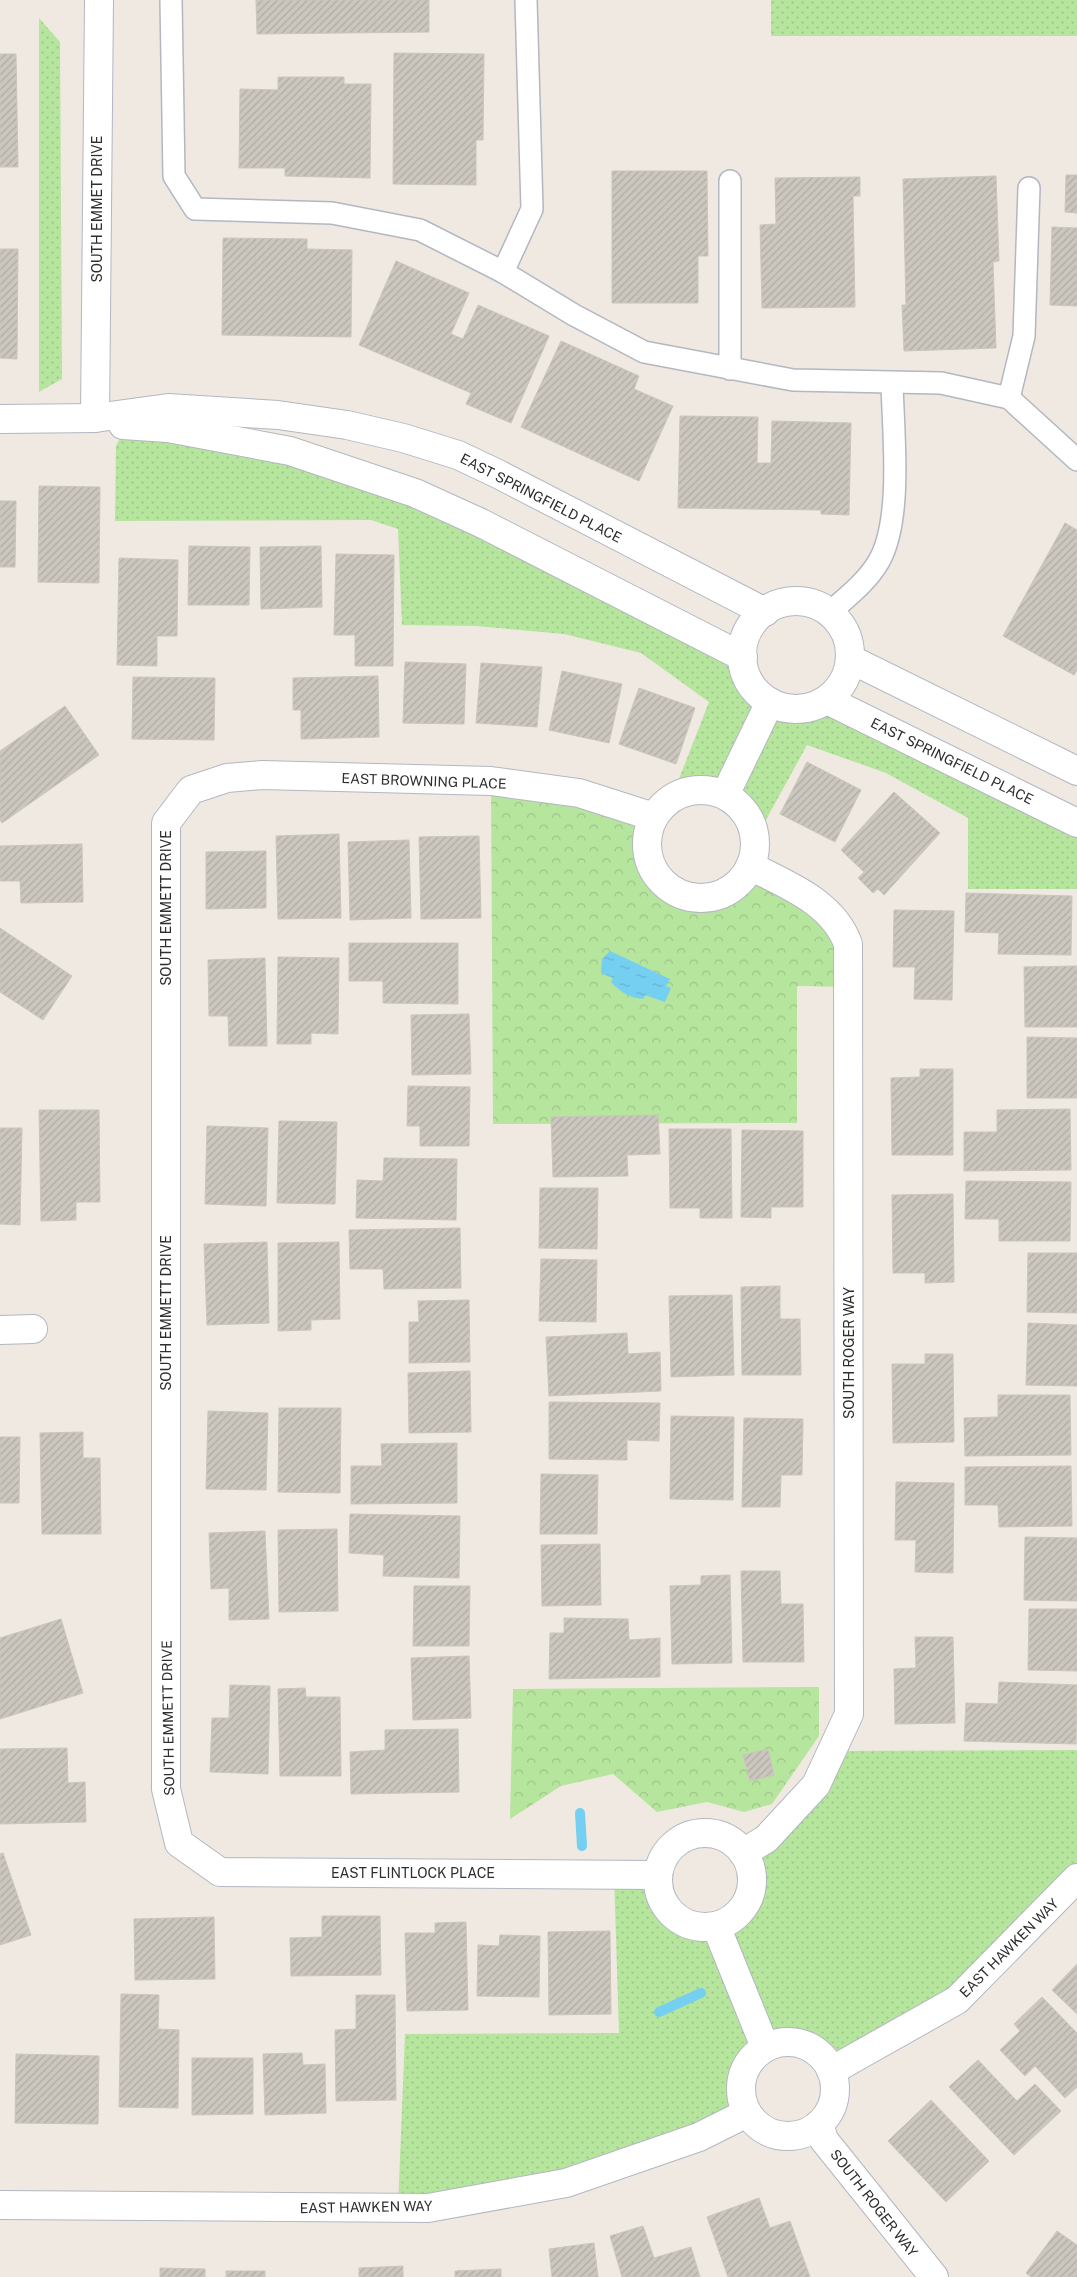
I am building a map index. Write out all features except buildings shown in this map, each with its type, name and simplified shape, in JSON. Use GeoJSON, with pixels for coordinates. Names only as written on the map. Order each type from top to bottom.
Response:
{"type":"FeatureCollection","features":[{"type":"Feature","properties":{"kind":"street","name":"SOUTH EMMET DRIVE"},"geometry":{"type":"LineString","coordinates":[[95,418],[100,0]]}},
{"type":"Feature","properties":{"kind":"street","name":"EAST SPRINGFIELD PLACE"},"geometry":{"type":"LineString","coordinates":[[0,419],[95,418],[168,408],[278,415],[347,425],[403,438],[458,455],[490,470],[765,612]]}},
{"type":"Feature","properties":{"kind":"street","name":"EAST SPRINGFIELD PLACE"},"geometry":{"type":"LineString","coordinates":[[95,418],[126,426],[168,428],[290,451],[415,493],[481,523],[743,657]]}},
{"type":"Feature","properties":{"kind":"street"},"geometry":{"type":"LineString","coordinates":[[787,602],[804,602],[820,607],[829,613],[836,618],[846,634],[851,652],[849,670],[841,687],[827,700],[810,708],[792,709],[775,705],[760,696],[749,683],[743,666],[742,649],[747,633],[757,618],[771,608],[787,602]]}},
{"type":"Feature","properties":{"kind":"street"},"geometry":{"type":"LineString","coordinates":[[850,659],[1077,771]]}},
{"type":"Feature","properties":{"kind":"street","name":"EAST SPRINGFIELD PLACE"},"geometry":{"type":"LineString","coordinates":[[827,700],[1077,823]]}},
{"type":"Feature","properties":{"kind":"street"},"geometry":{"type":"LineString","coordinates":[[725,795],[770,702]]}},
{"type":"Feature","properties":{"kind":"street","name":"EAST BROWNING PLACE"},"geometry":{"type":"LineString","coordinates":[[191,790],[227,778],[262,775],[491,782],[579,793],[654,817]]}},
{"type":"Feature","properties":{"kind":"street","name":"SOUTH EMMETT DRIVE"},"geometry":{"type":"LineString","coordinates":[[178,1843],[166,1789],[166,823],[191,790]]}},
{"type":"Feature","properties":{"kind":"street"},"geometry":{"type":"LineString","coordinates":[[708,790],[725,795],[740,806],[750,822],[755,840],[750,866],[745,875],[732,888],[715,896],[696,898],[679,894],[665,885],[654,871],[647,855],[646,838],[654,817],[661,807],[674,796],[691,791],[708,790]]}},
{"type":"Feature","properties":{"kind":"street","name":"SOUTH ROGER WAY"},"geometry":{"type":"LineString","coordinates":[[743,1853],[766,1839],[816,1785],[849,1714],[848,944],[842,929],[825,910],[806,895],[750,866]]}},
{"type":"Feature","properties":{"kind":"street"},"geometry":{"type":"LineString","coordinates":[[0,1330],[33,1329]]}},
{"type":"Feature","properties":{"kind":"street"},"geometry":{"type":"LineString","coordinates":[[701,1832],[717,1834],[732,1841],[743,1853],[750,1867],[752,1882],[749,1897],[742,1910],[730,1920],[716,1926],[701,1927],[686,1924],[673,1916],[663,1904],[658,1890],[658,1875],[662,1859],[672,1846],[685,1837],[701,1832]]}},
{"type":"Feature","properties":{"kind":"street","name":"EAST FLINTLOCK PLACE"},"geometry":{"type":"LineString","coordinates":[[178,1843],[220,1872],[658,1875]]}},
{"type":"Feature","properties":{"kind":"street","name":"EAST HAWKEN WAY"},"geometry":{"type":"LineString","coordinates":[[831,2071],[957,2000],[1077,1878]]}},
{"type":"Feature","properties":{"kind":"street"},"geometry":{"type":"LineString","coordinates":[[716,1926],[765,2048]]}},
{"type":"Feature","properties":{"kind":"street"},"geometry":{"type":"LineString","coordinates":[[780,2042],[796,2042],[811,2048],[823,2057],[831,2071],[835,2084],[834,2100],[828,2113],[819,2124],[808,2132],[780,2135],[767,2131],[756,2124],[747,2113],[742,2099],[740,2084],[744,2069],[753,2057],[765,2048],[780,2042]]}},
{"type":"Feature","properties":{"kind":"street","name":"EAST HAWKEN WAY"},"geometry":{"type":"LineString","coordinates":[[0,2205],[428,2208],[566,2183],[699,2137],[747,2113]]}},
{"type":"Feature","properties":{"kind":"street","name":"SOUTH ROGER WAY"},"geometry":{"type":"LineString","coordinates":[[819,2124],[824,2140],[934,2277]]}},
{"type":"Feature","properties":{"kind":"lane"},"geometry":{"type":"LineString","coordinates":[[171,0],[174,176],[195,209],[332,214],[420,230],[503,272],[574,315],[644,352],[793,380],[941,383],[1009,398],[1077,460]]}},
{"type":"Feature","properties":{"kind":"lane"},"geometry":{"type":"LineString","coordinates":[[503,272],[532,209],[526,0]]}},
{"type":"Feature","properties":{"kind":"lane"},"geometry":{"type":"LineString","coordinates":[[730,180],[730,369]]}},
{"type":"Feature","properties":{"kind":"lane"},"geometry":{"type":"LineString","coordinates":[[1009,398],[1024,336],[1029,188]]}},
{"type":"Feature","properties":{"kind":"lane"},"geometry":{"type":"LineString","coordinates":[[829,613],[862,584],[879,561],[889,538],[894,510],[892,383]]}},
{"type":"Feature","properties":{"kind":"green space"},"geometry":{"type":"Polygon","coordinates":[[[771,0],[1077,0],[1077,36],[771,36],[771,0]]]}},
{"type":"Feature","properties":{"kind":"green space"},"geometry":{"type":"Polygon","coordinates":[[[39,18],[60,42],[62,379],[39,392],[39,18]]]}},
{"type":"Feature","properties":{"kind":"green space"},"geometry":{"type":"Polygon","coordinates":[[[126,426],[345,468],[743,667],[749,681],[757,692],[766,700],[776,705],[800,708],[827,700],[1077,823],[1077,889],[968,889],[968,818],[886,773],[807,745],[755,840],[744,815],[737,805],[728,798],[706,791],[692,791],[678,795],[679,779],[709,702],[641,653],[564,634],[476,626],[402,625],[398,529],[371,520],[115,521],[116,446],[126,426]]]}},
{"type":"Feature","properties":{"kind":"green space"},"geometry":{"type":"Polygon","coordinates":[[[491,781],[651,821],[647,847],[653,869],[670,888],[681,894],[693,897],[719,895],[731,889],[745,875],[825,910],[849,987],[797,986],[797,1123],[493,1124],[491,781]]]}},
{"type":"Feature","properties":{"kind":"green space"},"geometry":{"type":"Polygon","coordinates":[[[819,1687],[819,1736],[772,1804],[744,1812],[707,1802],[657,1812],[613,1774],[561,1786],[510,1819],[513,1689],[819,1687]]]}},
{"type":"Feature","properties":{"kind":"green space"},"geometry":{"type":"Polygon","coordinates":[[[1077,1750],[1077,1878],[957,2000],[831,2071],[817,2052],[800,2043],[777,2043],[767,2047],[757,2053],[749,2062],[744,2072],[741,2091],[747,2113],[566,2183],[398,2208],[405,2034],[619,2033],[614,1874],[658,1875],[664,1902],[677,1918],[696,1926],[716,1925],[733,1917],[746,1901],[750,1880],[743,1853],[832,1751],[1077,1750]]]}},
{"type":"Feature","properties":{"kind":"water"},"geometry":{"type":"Polygon","coordinates":[[[610,951],[670,979],[666,986],[671,988],[665,1002],[645,995],[643,999],[629,996],[611,982],[613,978],[601,973],[602,959],[610,951]]]}},
{"type":"Feature","properties":{"kind":"waterway"},"geometry":{"type":"LineString","coordinates":[[580,1813],[582,1846]]}},
{"type":"Feature","properties":{"kind":"waterway"},"geometry":{"type":"LineString","coordinates":[[659,2012],[701,1993]]}}]}
